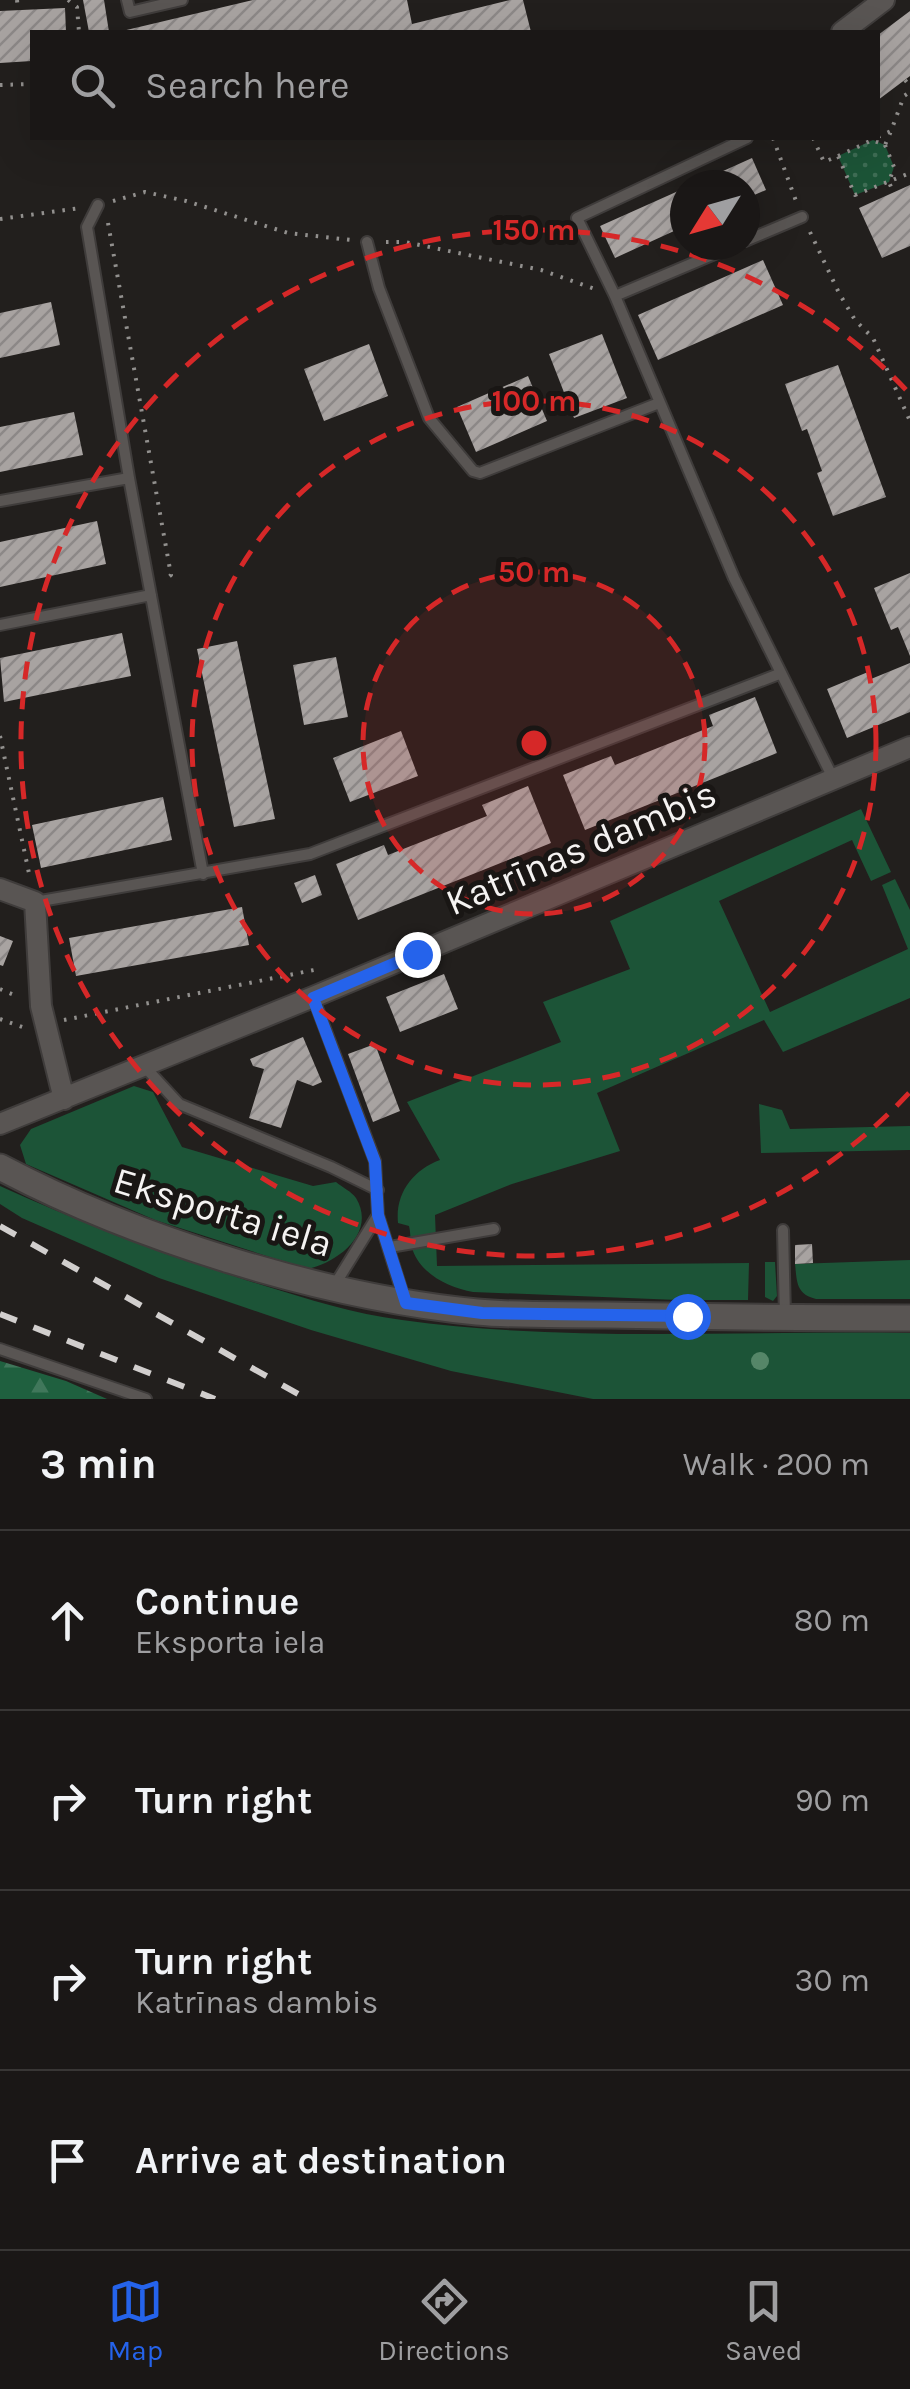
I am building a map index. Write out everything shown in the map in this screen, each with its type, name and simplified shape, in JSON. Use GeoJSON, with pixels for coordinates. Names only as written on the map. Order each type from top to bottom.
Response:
{"type":"FeatureCollection","features":[{"type":"Feature","properties":{"kind":"street"},"geometry":{"type":"LineString","coordinates":[[845,30],[884,0]]}},
{"type":"Feature","properties":{"kind":"street","name":"Katrīnas dambis"},"geometry":{"type":"LineString","coordinates":[[0,1124],[313,998],[910,747]]}},
{"type":"Feature","properties":{"kind":"street"},"geometry":{"type":"LineString","coordinates":[[0,889],[36,902],[42,1006],[64,1099]]}},
{"type":"Feature","properties":{"kind":"street","name":"Eksporta iela"},"geometry":{"type":"LineString","coordinates":[[0,1168],[52,1195],[160,1237],[406,1303],[482,1313],[910,1318]]}},
{"type":"Feature","properties":{"kind":"lane"},"geometry":{"type":"LineString","coordinates":[[128,0],[130,12],[182,0]]}},
{"type":"Feature","properties":{"kind":"lane"},"geometry":{"type":"LineString","coordinates":[[742,140],[577,218],[615,296],[778,674],[834,781]]}},
{"type":"Feature","properties":{"kind":"lane"},"geometry":{"type":"LineString","coordinates":[[98,205],[87,227],[203,874]]}},
{"type":"Feature","properties":{"kind":"lane"},"geometry":{"type":"LineString","coordinates":[[760,235],[802,217]]}},
{"type":"Feature","properties":{"kind":"lane"},"geometry":{"type":"LineString","coordinates":[[367,242],[379,288],[429,418],[473,470],[480,473],[659,403]]}},
{"type":"Feature","properties":{"kind":"lane"},"geometry":{"type":"LineString","coordinates":[[615,296],[700,260]]}},
{"type":"Feature","properties":{"kind":"lane"},"geometry":{"type":"LineString","coordinates":[[0,501],[129,478]]}},
{"type":"Feature","properties":{"kind":"lane"},"geometry":{"type":"LineString","coordinates":[[0,624],[151,595]]}},
{"type":"Feature","properties":{"kind":"lane"},"geometry":{"type":"LineString","coordinates":[[36,902],[310,854],[778,674]]}},
{"type":"Feature","properties":{"kind":"lane"},"geometry":{"type":"LineString","coordinates":[[313,998],[375,1162],[378,1215],[406,1303]]}},
{"type":"Feature","properties":{"kind":"lane"},"geometry":{"type":"LineString","coordinates":[[144,1066],[180,1104],[331,1166],[378,1190]]}},
{"type":"Feature","properties":{"kind":"lane"},"geometry":{"type":"LineString","coordinates":[[334,1286],[378,1215]]}},
{"type":"Feature","properties":{"kind":"lane"},"geometry":{"type":"LineString","coordinates":[[390,1247],[494,1229]]}},
{"type":"Feature","properties":{"kind":"lane"},"geometry":{"type":"LineString","coordinates":[[783,1230],[785,1318]]}},
{"type":"Feature","properties":{"kind":"lane"},"geometry":{"type":"LineString","coordinates":[[0,1349],[146,1399]]}},
{"type":"Feature","properties":{"kind":"path"},"geometry":{"type":"LineString","coordinates":[[18,0],[18,10]]}},
{"type":"Feature","properties":{"kind":"path"},"geometry":{"type":"LineString","coordinates":[[68,0],[77,7],[79,30]]}},
{"type":"Feature","properties":{"kind":"path"},"geometry":{"type":"LineString","coordinates":[[885,145],[909,93],[905,80]]}},
{"type":"Feature","properties":{"kind":"path"},"geometry":{"type":"LineString","coordinates":[[0,85],[30,84]]}},
{"type":"Feature","properties":{"kind":"path"},"geometry":{"type":"LineString","coordinates":[[880,136],[891,131]]}},
{"type":"Feature","properties":{"kind":"path"},"geometry":{"type":"LineString","coordinates":[[774,140],[802,217],[839,294],[878,349],[910,421]]}},
{"type":"Feature","properties":{"kind":"path"},"geometry":{"type":"LineString","coordinates":[[815,140],[824,162],[870,140]]}},
{"type":"Feature","properties":{"kind":"path"},"geometry":{"type":"LineString","coordinates":[[877,140],[885,145],[894,167],[889,182],[894,192]]}},
{"type":"Feature","properties":{"kind":"path"},"geometry":{"type":"LineString","coordinates":[[838,156],[855,195],[910,173]]}},
{"type":"Feature","properties":{"kind":"path"},"geometry":{"type":"LineString","coordinates":[[0,218],[98,205]]}},
{"type":"Feature","properties":{"kind":"path"},"geometry":{"type":"LineString","coordinates":[[108,223],[171,574],[151,595]]}},
{"type":"Feature","properties":{"kind":"path"},"geometry":{"type":"LineString","coordinates":[[0,736],[36,902]]}},
{"type":"Feature","properties":{"kind":"path"},"geometry":{"type":"LineString","coordinates":[[46,1024],[321,968]]}},
{"type":"Feature","properties":{"kind":"path"},"geometry":{"type":"LineString","coordinates":[[0,989],[9,993]]}},
{"type":"Feature","properties":{"kind":"green space"},"geometry":{"type":"Polygon","coordinates":[[[873,140],[885,145],[894,167],[889,182],[855,195],[838,156],[873,140]]]}},
{"type":"Feature","properties":{"kind":"green space"},"geometry":{"type":"Polygon","coordinates":[[[861,809],[891,872],[871,881],[852,840],[719,901],[770,1012],[908,949],[882,885],[895,879],[910,910],[910,998],[783,1052],[764,1020],[597,1093],[620,1151],[512,1184],[435,1215],[437,1266],[749,1263],[748,1300],[473,1292],[446,1284],[423,1267],[412,1248],[409,1226],[398,1223],[399,1202],[414,1176],[440,1160],[407,1102],[561,1042],[543,1002],[630,969],[610,921],[861,809]]]}},
{"type":"Feature","properties":{"kind":"green space"},"geometry":{"type":"Polygon","coordinates":[[[134,1086],[153,1092],[182,1147],[313,1186],[336,1182],[356,1198],[361,1211],[358,1234],[341,1253],[307,1269],[155,1220],[26,1164],[20,1145],[31,1129],[134,1086]]]}},
{"type":"Feature","properties":{"kind":"green space"},"geometry":{"type":"Polygon","coordinates":[[[759,1104],[782,1110],[790,1129],[910,1126],[910,1150],[761,1153],[759,1104]]]}},
{"type":"Feature","properties":{"kind":"green space"},"geometry":{"type":"Polygon","coordinates":[[[0,1186],[195,1263],[314,1301],[384,1317],[465,1327],[592,1333],[910,1333],[910,1399],[593,1399],[451,1371],[311,1330],[159,1278],[22,1218],[0,1204],[0,1186]]]}},
{"type":"Feature","properties":{"kind":"green space"},"geometry":{"type":"Polygon","coordinates":[[[910,1260],[910,1299],[816,1299],[801,1290],[797,1282],[795,1264],[910,1260]]]}},
{"type":"Feature","properties":{"kind":"green space"},"geometry":{"type":"Polygon","coordinates":[[[765,1262],[775,1262],[777,1296],[773,1301],[765,1297],[765,1262]]]}},
{"type":"Feature","properties":{"kind":"green space"},"geometry":{"type":"Polygon","coordinates":[[[0,1361],[66,1381],[107,1399],[0,1399],[0,1361]]]}},
{"type":"Feature","properties":{"kind":"building"},"geometry":{"type":"Polygon","coordinates":[[[83,0],[104,0],[109,30],[89,30],[83,0]]]}},
{"type":"Feature","properties":{"kind":"building"},"geometry":{"type":"Polygon","coordinates":[[[253,0],[407,0],[412,24],[523,0],[530,30],[126,30],[253,0]]]}},
{"type":"Feature","properties":{"kind":"building"},"geometry":{"type":"Polygon","coordinates":[[[65,8],[66,30],[30,30],[30,61],[0,63],[0,11],[65,8]]]}},
{"type":"Feature","properties":{"kind":"building"},"geometry":{"type":"Polygon","coordinates":[[[910,11],[910,76],[880,98],[880,34],[910,11]]]}},
{"type":"Feature","properties":{"kind":"building"},"geometry":{"type":"Polygon","coordinates":[[[752,158],[757,170],[725,170],[752,158]]]}},
{"type":"Feature","properties":{"kind":"building"},"geometry":{"type":"Polygon","coordinates":[[[910,185],[910,246],[882,258],[859,208],[910,185]]]}},
{"type":"Feature","properties":{"kind":"building"},"geometry":{"type":"Polygon","coordinates":[[[670,195],[670,233],[615,258],[600,226],[670,195]]]}},
{"type":"Feature","properties":{"kind":"building"},"geometry":{"type":"Polygon","coordinates":[[[763,260],[783,305],[658,360],[638,315],[763,260]]]}},
{"type":"Feature","properties":{"kind":"building"},"geometry":{"type":"Polygon","coordinates":[[[51,302],[60,345],[0,358],[0,313],[51,302]]]}},
{"type":"Feature","properties":{"kind":"building"},"geometry":{"type":"Polygon","coordinates":[[[602,334],[627,398],[574,418],[549,354],[602,334]]]}},
{"type":"Feature","properties":{"kind":"building"},"geometry":{"type":"Polygon","coordinates":[[[369,344],[388,396],[324,421],[304,369],[369,344]]]}},
{"type":"Feature","properties":{"kind":"building"},"geometry":{"type":"Polygon","coordinates":[[[838,365],[886,497],[833,516],[817,473],[822,471],[807,429],[802,431],[785,384],[838,365]]]}},
{"type":"Feature","properties":{"kind":"building"},"geometry":{"type":"Polygon","coordinates":[[[528,376],[547,421],[476,452],[457,407],[528,376]]]}},
{"type":"Feature","properties":{"kind":"building"},"geometry":{"type":"Polygon","coordinates":[[[74,412],[83,455],[0,472],[0,427],[74,412]]]}},
{"type":"Feature","properties":{"kind":"building"},"geometry":{"type":"Polygon","coordinates":[[[97,521],[106,564],[0,587],[0,542],[97,521]]]}},
{"type":"Feature","properties":{"kind":"building"},"geometry":{"type":"Polygon","coordinates":[[[910,573],[910,656],[898,627],[891,630],[874,588],[910,573]]]}},
{"type":"Feature","properties":{"kind":"building"},"geometry":{"type":"Polygon","coordinates":[[[122,633],[131,676],[4,702],[0,658],[122,633]]]}},
{"type":"Feature","properties":{"kind":"building"},"geometry":{"type":"Polygon","coordinates":[[[237,641],[275,819],[234,827],[197,649],[237,641]]]}},
{"type":"Feature","properties":{"kind":"building"},"geometry":{"type":"Polygon","coordinates":[[[336,657],[348,717],[304,725],[293,665],[336,657]]]}},
{"type":"Feature","properties":{"kind":"building"},"geometry":{"type":"Polygon","coordinates":[[[910,663],[910,712],[847,738],[827,689],[868,672],[871,679],[910,663]]]}},
{"type":"Feature","properties":{"kind":"building"},"geometry":{"type":"Polygon","coordinates":[[[755,697],[777,753],[585,830],[563,775],[611,756],[615,765],[713,726],[709,715],[755,697]]]}},
{"type":"Feature","properties":{"kind":"building"},"geometry":{"type":"Polygon","coordinates":[[[401,731],[418,776],[350,802],[333,758],[401,731]]]}},
{"type":"Feature","properties":{"kind":"building"},"geometry":{"type":"Polygon","coordinates":[[[528,786],[551,843],[358,920],[336,864],[384,845],[388,855],[487,816],[482,805],[528,786]]]}},
{"type":"Feature","properties":{"kind":"building"},"geometry":{"type":"Polygon","coordinates":[[[163,797],[172,840],[41,868],[32,825],[163,797]]]}},
{"type":"Feature","properties":{"kind":"building"},"geometry":{"type":"Polygon","coordinates":[[[315,875],[322,895],[302,903],[294,883],[315,875]]]}},
{"type":"Feature","properties":{"kind":"building"},"geometry":{"type":"Polygon","coordinates":[[[242,907],[249,945],[76,976],[69,938],[242,907]]]}},
{"type":"Feature","properties":{"kind":"building"},"geometry":{"type":"Polygon","coordinates":[[[0,936],[13,941],[3,966],[0,965],[0,936]]]}},
{"type":"Feature","properties":{"kind":"building"},"geometry":{"type":"Polygon","coordinates":[[[444,974],[458,1009],[400,1032],[386,997],[444,974]]]}},
{"type":"Feature","properties":{"kind":"building"},"geometry":{"type":"Polygon","coordinates":[[[303,1037],[322,1082],[313,1086],[297,1080],[281,1128],[249,1118],[264,1069],[253,1066],[250,1059],[303,1037]]]}},
{"type":"Feature","properties":{"kind":"building"},"geometry":{"type":"Polygon","coordinates":[[[375,1044],[400,1111],[373,1122],[348,1054],[375,1044]]]}},
{"type":"Feature","properties":{"kind":"building"},"geometry":{"type":"Polygon","coordinates":[[[812,1244],[813,1263],[795,1264],[795,1245],[812,1244]]]}},
{"type":"Feature","properties":{"kind":"railway"},"geometry":{"type":"LineString","coordinates":[[0,1226],[307,1399]]}},
{"type":"Feature","properties":{"kind":"railway"},"geometry":{"type":"LineString","coordinates":[[0,1314],[215,1399]]}},
{"type":"Feature","properties":{"kind":"route"},"geometry":{"type":"LineString","coordinates":[[417,954],[313,998],[375,1162],[378,1215],[406,1303],[482,1313],[687,1316]]}}]}
